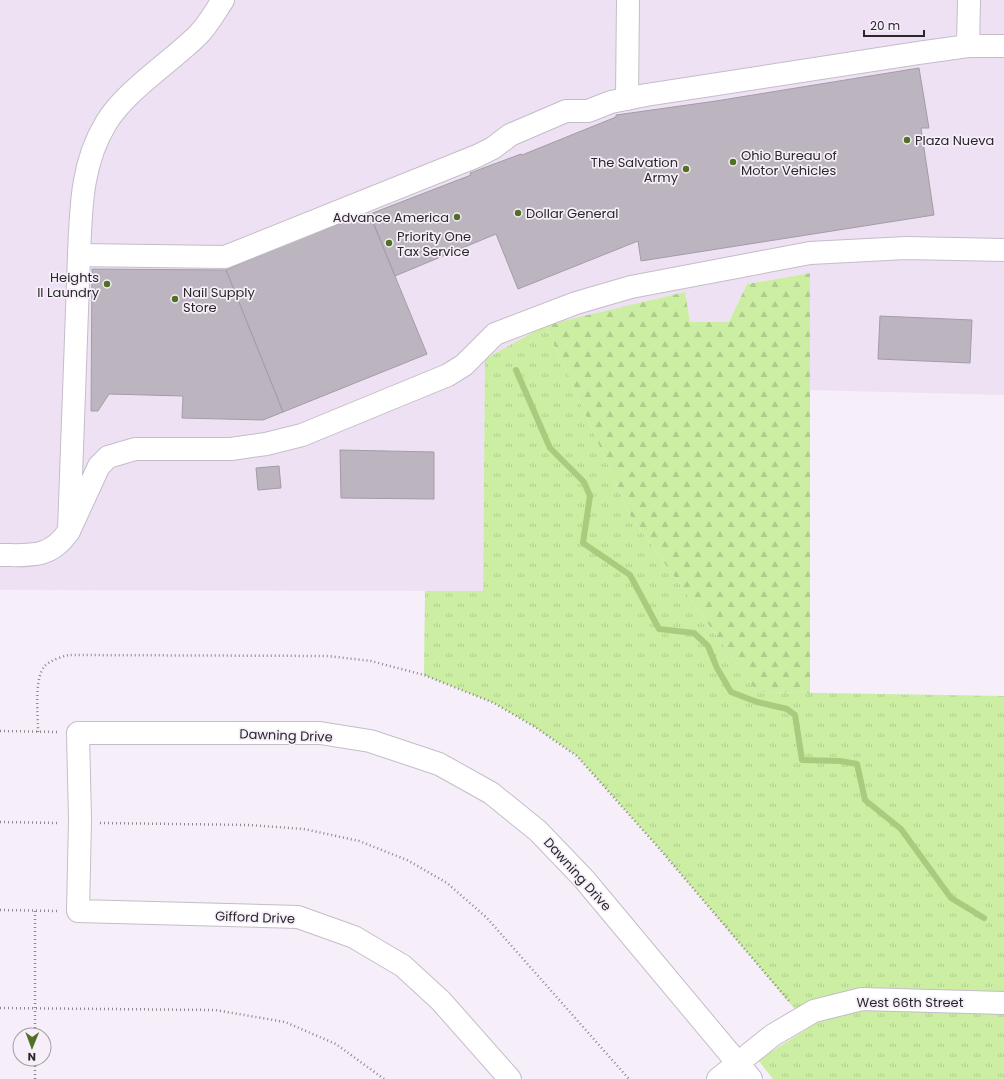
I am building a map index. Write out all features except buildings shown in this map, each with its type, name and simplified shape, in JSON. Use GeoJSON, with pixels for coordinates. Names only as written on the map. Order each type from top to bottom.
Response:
{"type":"FeatureCollection","features":[{"type":"Feature","properties":{"kind":"street"},"geometry":{"type":"LineString","coordinates":[[69,531],[82,191],[94,146],[106,122],[153,74],[199,34],[222,0]]}},
{"type":"Feature","properties":{"kind":"street"},"geometry":{"type":"LineString","coordinates":[[627,99],[628,0]]}},
{"type":"Feature","properties":{"kind":"street"},"geometry":{"type":"LineString","coordinates":[[968,46],[969,0]]}},
{"type":"Feature","properties":{"kind":"street"},"geometry":{"type":"LineString","coordinates":[[80,255],[225,257],[477,156],[493,148],[510,135],[566,111],[588,111],[627,99],[968,46],[1004,46]]}},
{"type":"Feature","properties":{"kind":"street"},"geometry":{"type":"LineString","coordinates":[[0,555],[36,555],[61,543],[69,531],[99,466],[108,457],[135,448],[250,448],[302,435],[448,375],[464,365],[495,334],[576,302],[631,287],[810,253],[906,248],[1004,250]]}},
{"type":"Feature","properties":{"kind":"street"},"geometry":{"type":"LineString","coordinates":[[78,732],[80,822],[78,911]]}},
{"type":"Feature","properties":{"kind":"street","name":"Dawning Drive"},"geometry":{"type":"LineString","coordinates":[[78,732],[320,733],[370,741],[439,764],[492,793],[538,831],[584,879],[744,1071]]}},
{"type":"Feature","properties":{"kind":"street","name":"Gifford Drive"},"geometry":{"type":"LineString","coordinates":[[78,911],[298,917],[354,938],[404,966],[441,1002],[510,1079]]}},
{"type":"Feature","properties":{"kind":"street","name":"West 66th Street"},"geometry":{"type":"LineString","coordinates":[[718,1079],[744,1071],[773,1035],[814,1011],[862,999],[1004,1003]]}},
{"type":"Feature","properties":{"kind":"path"},"geometry":{"type":"LineString","coordinates":[[0,731],[78,732]]}},
{"type":"Feature","properties":{"kind":"path"},"geometry":{"type":"LineString","coordinates":[[0,822],[249,825],[304,829],[359,841],[407,860],[447,883],[487,918],[629,1079]]}},
{"type":"Feature","properties":{"kind":"path"},"geometry":{"type":"LineString","coordinates":[[0,910],[78,911]]}},
{"type":"Feature","properties":{"kind":"path"},"geometry":{"type":"LineString","coordinates":[[35,910],[35,1027]]}},
{"type":"Feature","properties":{"kind":"path"},"geometry":{"type":"LineString","coordinates":[[0,1008],[215,1010],[285,1022],[336,1044],[384,1079]]}},
{"type":"Feature","properties":{"kind":"path"},"geometry":{"type":"LineString","coordinates":[[35,1067],[35,1079]]}},
{"type":"Feature","properties":{"kind":"shaded area"},"geometry":{"type":"Polygon","coordinates":[[[0,0],[1004,0],[1004,395],[810,390],[809,273],[747,284],[729,322],[690,323],[685,292],[546,325],[485,359],[483,591],[0,590],[0,0]]]}},
{"type":"Feature","properties":{"kind":"green space"},"geometry":{"type":"Polygon","coordinates":[[[810,273],[810,693],[757,692],[630,515],[546,325],[685,292],[690,322],[729,322],[747,284],[810,273]]]}},
{"type":"Feature","properties":{"kind":"green space"},"geometry":{"type":"Polygon","coordinates":[[[546,325],[630,515],[757,692],[1004,696],[1004,1079],[773,1079],[758,1060],[810,1027],[658,847],[577,756],[535,727],[494,703],[424,675],[425,591],[483,591],[485,359],[546,325]]]}},
{"type":"Feature","properties":{"kind":"waterway"},"geometry":{"type":"LineString","coordinates":[[516,370],[550,448],[584,482],[590,496],[583,543],[630,575],[659,629],[694,633],[708,646],[717,668],[731,692],[757,702],[787,709],[795,715],[802,760],[840,761],[857,764],[865,800],[901,829],[951,898],[984,918]]}},
{"type":"Feature","properties":{"kind":"place","name":"Plaza Nueva"},"geometry":{"type":"Point","coordinates":[907,140]}},
{"type":"Feature","properties":{"kind":"place","name":"Ohio Bureau of Motor Vehicles"},"geometry":{"type":"Point","coordinates":[733,162]}},
{"type":"Feature","properties":{"kind":"place","name":"The Salvation Army"},"geometry":{"type":"Point","coordinates":[686,169]}},
{"type":"Feature","properties":{"kind":"place","name":"Dollar General"},"geometry":{"type":"Point","coordinates":[518,213]}},
{"type":"Feature","properties":{"kind":"place","name":"Advance America"},"geometry":{"type":"Point","coordinates":[457,217]}},
{"type":"Feature","properties":{"kind":"place","name":"Priority One Tax Service"},"geometry":{"type":"Point","coordinates":[389,243]}},
{"type":"Feature","properties":{"kind":"place","name":"Heights II Laundry"},"geometry":{"type":"Point","coordinates":[107,284]}},
{"type":"Feature","properties":{"kind":"place","name":"Nail Supply Store"},"geometry":{"type":"Point","coordinates":[175,299]}}]}
